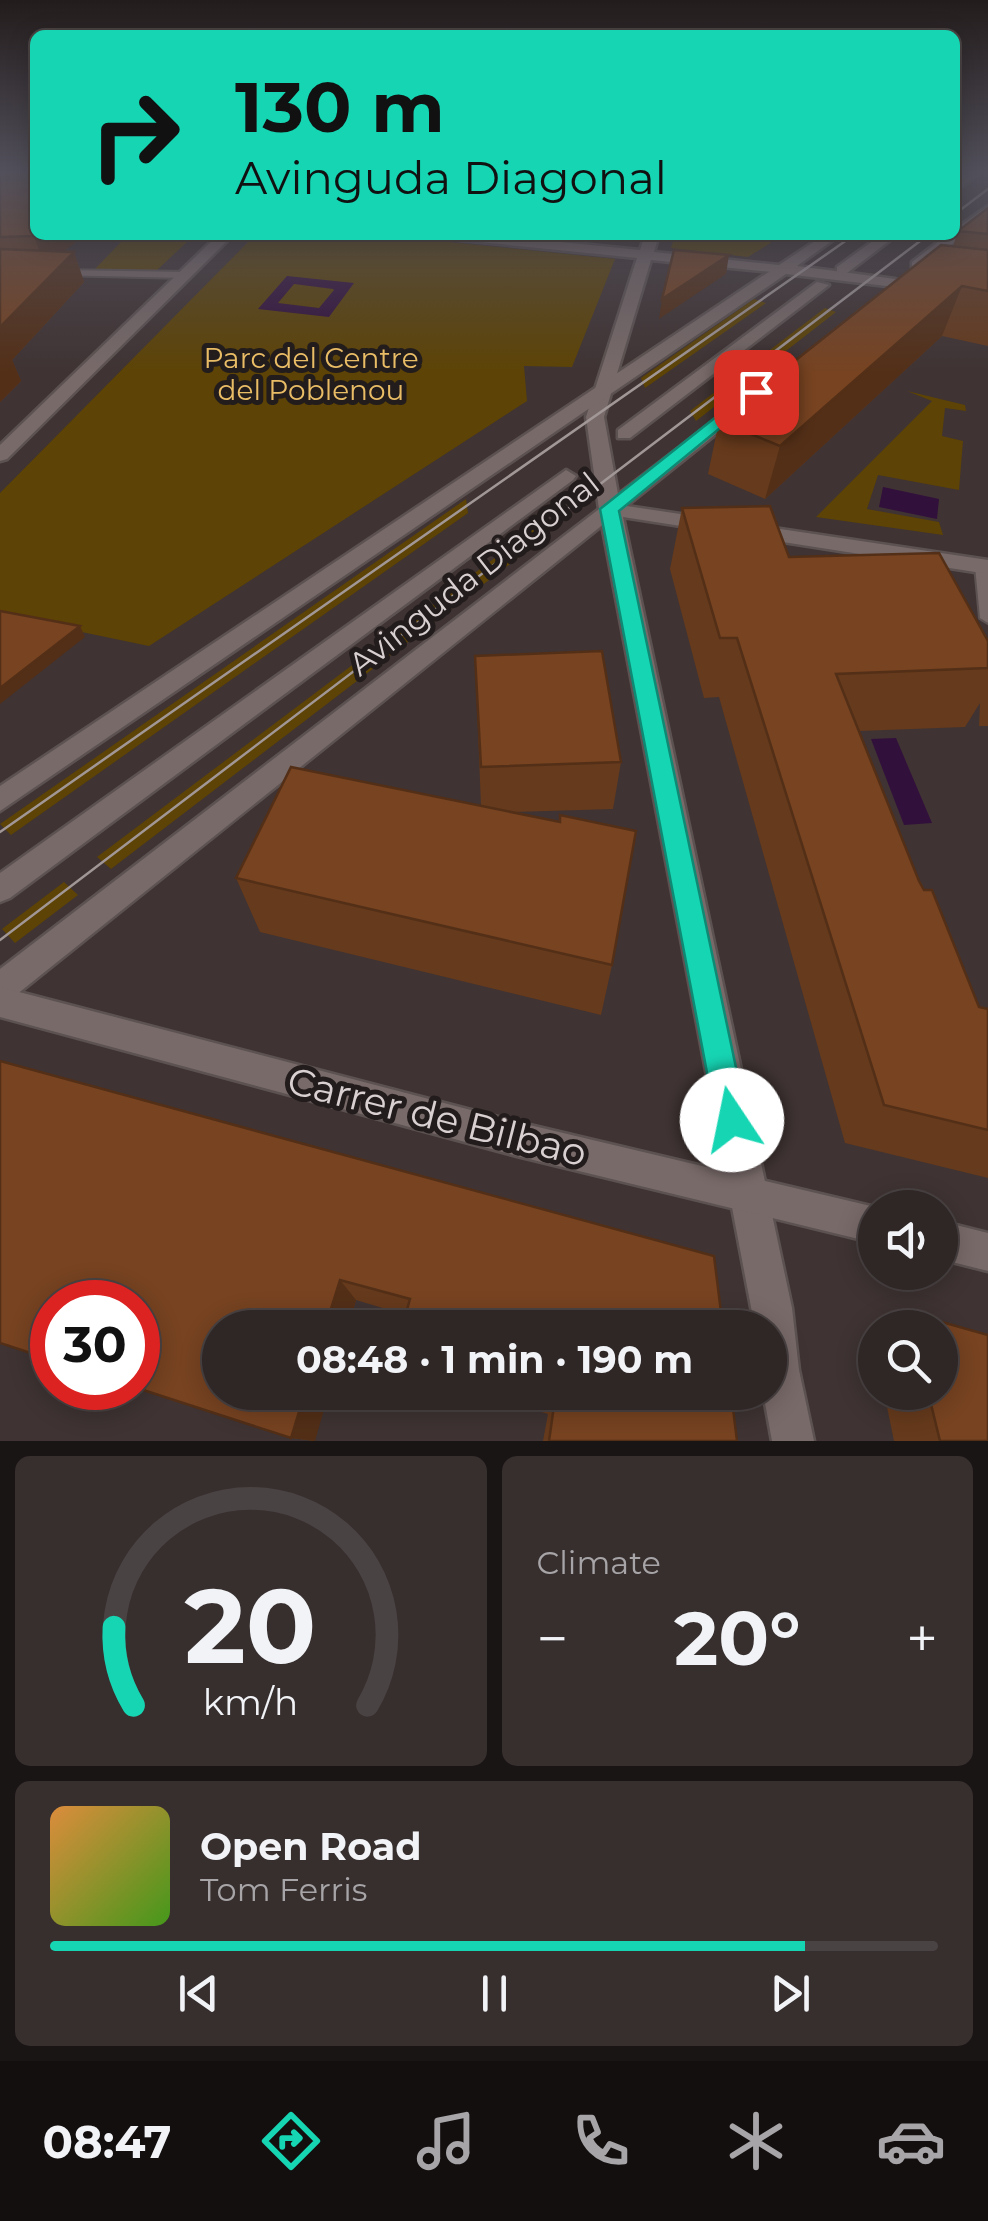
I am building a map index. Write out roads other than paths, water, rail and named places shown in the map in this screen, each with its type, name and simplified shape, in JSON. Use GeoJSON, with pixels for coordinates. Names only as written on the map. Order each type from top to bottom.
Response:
{"type":"FeatureCollection","features":[{"type":"Feature","properties":{"kind":"street"},"geometry":{"type":"LineString","coordinates":[[0,454],[221,240]]}},
{"type":"Feature","properties":{"kind":"street"},"geometry":{"type":"LineString","coordinates":[[499,240],[903,284]]}},
{"type":"Feature","properties":{"kind":"street"},"geometry":{"type":"LineString","coordinates":[[650,240],[595,417],[609,509],[773,1308],[779,1370],[793,1441]]}},
{"type":"Feature","properties":{"kind":"street"},"geometry":{"type":"LineString","coordinates":[[0,800],[826,240]]}},
{"type":"Feature","properties":{"kind":"street"},"geometry":{"type":"LineString","coordinates":[[842,270],[883,240]]}},
{"type":"Feature","properties":{"kind":"street"},"geometry":{"type":"LineString","coordinates":[[868,304],[903,284],[954,240]]}},
{"type":"Feature","properties":{"kind":"street"},"geometry":{"type":"LineString","coordinates":[[624,434],[822,285]]}},
{"type":"Feature","properties":{"kind":"street","name":"Avinguda Diagonal"},"geometry":{"type":"LineString","coordinates":[[0,988],[756,392]]}},
{"type":"Feature","properties":{"kind":"street","name":"Avinguda Diagonal"},"geometry":{"type":"LineString","coordinates":[[0,889],[566,476]]}},
{"type":"Feature","properties":{"kind":"street"},"geometry":{"type":"LineString","coordinates":[[609,509],[985,567]]}},
{"type":"Feature","properties":{"kind":"street","name":"Carrer de Bilbao"},"geometry":{"type":"LineString","coordinates":[[0,1002],[750,1196],[858,1220]]}},
{"type":"Feature","properties":{"kind":"street"},"geometry":{"type":"LineString","coordinates":[[958,1244],[988,1252]]}},
{"type":"Feature","properties":{"kind":"lane"},"geometry":{"type":"LineString","coordinates":[[40,274],[186,275]]}},
{"type":"Feature","properties":{"kind":"lane"},"geometry":{"type":"LineString","coordinates":[[985,567],[988,618]]}},
{"type":"Feature","properties":{"kind":"tram line"},"geometry":{"type":"LineString","coordinates":[[0,832],[847,240]]}},
{"type":"Feature","properties":{"kind":"tram line"},"geometry":{"type":"LineString","coordinates":[[0,940],[921,240]]}},
{"type":"Feature","properties":{"kind":"park label","name":"Parc del Centre del Poblenou"},"geometry":{"type":"Point","coordinates":[311,374]}}]}
